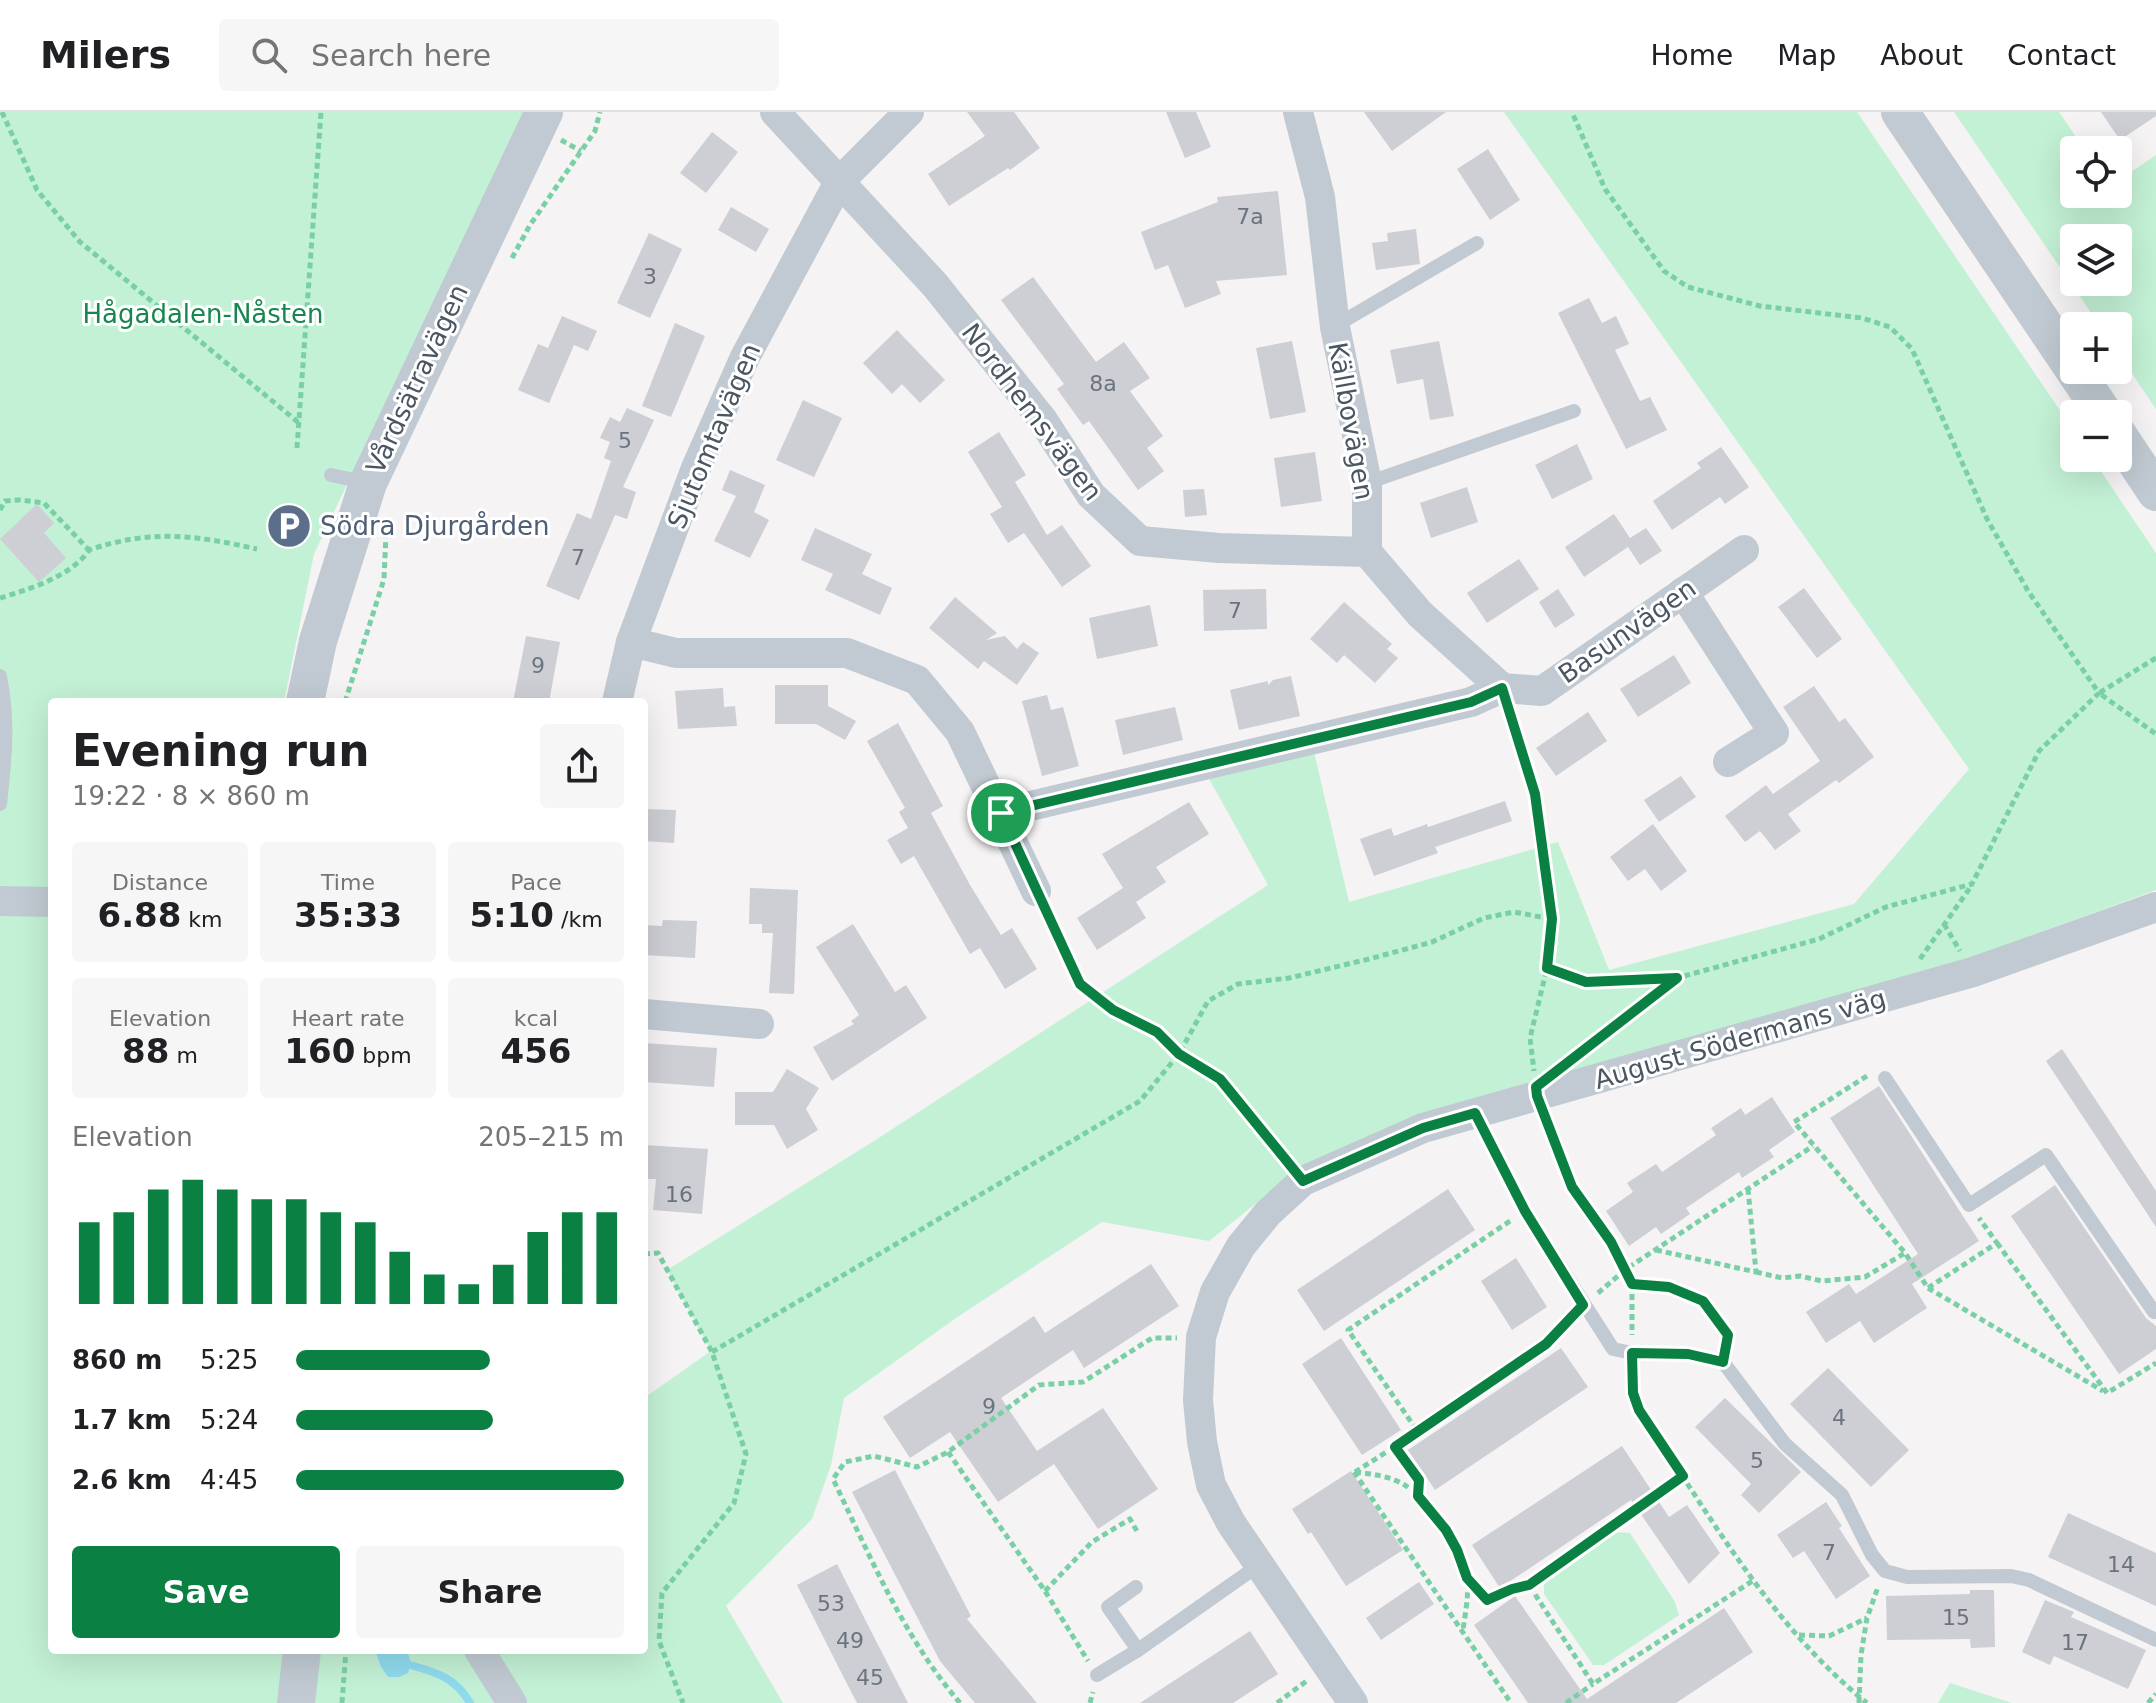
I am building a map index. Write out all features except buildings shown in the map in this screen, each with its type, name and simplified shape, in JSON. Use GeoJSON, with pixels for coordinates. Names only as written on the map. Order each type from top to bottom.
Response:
{"type":"FeatureCollection","features":[{"type":"Feature","properties":{"kind":"street","name":"Nordhemsvägen"},"geometry":{"type":"LineString","coordinates":[[775,112],[935,285],[1042,419],[1091,495],[1140,541],[1219,548],[1367,552]]}},
{"type":"Feature","properties":{"kind":"street"},"geometry":{"type":"LineString","coordinates":[[839,182],[909,112]]}},
{"type":"Feature","properties":{"kind":"street","name":"Källbovägen"},"geometry":{"type":"LineString","coordinates":[[1298,112],[1320,197],[1335,327],[1367,483],[1367,552]]}},
{"type":"Feature","properties":{"kind":"street"},"geometry":{"type":"LineString","coordinates":[[1900,112],[2095,400]]}},
{"type":"Feature","properties":{"kind":"street","name":"Vårdsätravägen"},"geometry":{"type":"LineString","coordinates":[[306,698],[318,641],[368,483],[549,125]]}},
{"type":"Feature","properties":{"kind":"street","name":"Sjutomtavägen"},"geometry":{"type":"LineString","coordinates":[[618,698],[631,642],[696,468],[745,357],[839,182]]}},
{"type":"Feature","properties":{"kind":"street"},"geometry":{"type":"LineString","coordinates":[[2132,456],[2156,492]]}},
{"type":"Feature","properties":{"kind":"street","name":"Basunvägen"},"geometry":{"type":"LineString","coordinates":[[1502,688],[1542,691],[1744,550]]}},
{"type":"Feature","properties":{"kind":"street"},"geometry":{"type":"LineString","coordinates":[[1001,813],[1471,702],[1502,688],[1420,614],[1367,552]]}},
{"type":"Feature","properties":{"kind":"street"},"geometry":{"type":"LineString","coordinates":[[1683,592],[1774,733],[1728,762]]}},
{"type":"Feature","properties":{"kind":"street"},"geometry":{"type":"LineString","coordinates":[[631,642],[676,653],[847,653],[917,680],[960,732],[1036,891]]}},
{"type":"Feature","properties":{"kind":"street"},"geometry":{"type":"LineString","coordinates":[[0,901],[48,902]]}},
{"type":"Feature","properties":{"kind":"street","name":"August Södermans väg"},"geometry":{"type":"LineString","coordinates":[[1353,1703],[1231,1523],[1211,1485],[1198,1400],[1201,1337],[1215,1292],[1241,1246],[1268,1213],[1303,1181],[1423,1128],[1973,972],[2153,915]]}},
{"type":"Feature","properties":{"kind":"street"},"geometry":{"type":"LineString","coordinates":[[648,1014],[759,1024]]}},
{"type":"Feature","properties":{"kind":"street"},"geometry":{"type":"LineString","coordinates":[[296,1703],[302,1654]]}},
{"type":"Feature","properties":{"kind":"street"},"geometry":{"type":"LineString","coordinates":[[481,1654],[512,1703]]}},
{"type":"Feature","properties":{"kind":"lane"},"geometry":{"type":"LineString","coordinates":[[1335,327],[1477,243]]}},
{"type":"Feature","properties":{"kind":"lane"},"geometry":{"type":"LineString","coordinates":[[1367,483],[1574,411]]}},
{"type":"Feature","properties":{"kind":"lane"},"geometry":{"type":"LineString","coordinates":[[331,475],[368,483]]}},
{"type":"Feature","properties":{"kind":"lane"},"geometry":{"type":"LineString","coordinates":[[0,676],[6,708],[6,750],[0,804]]}},
{"type":"Feature","properties":{"kind":"lane"},"geometry":{"type":"LineString","coordinates":[[1885,1078],[1969,1205],[2046,1155],[2156,1311]]}},
{"type":"Feature","properties":{"kind":"lane"},"geometry":{"type":"LineString","coordinates":[[1475,1113],[1525,1211],[1613,1349],[1632,1353],[1688,1354],[1723,1362],[1785,1444],[1842,1495],[1872,1555],[1885,1571],[1907,1577],[2020,1578],[2156,1640]]}},
{"type":"Feature","properties":{"kind":"lane"},"geometry":{"type":"LineString","coordinates":[[1097,1675],[1259,1565]]}},
{"type":"Feature","properties":{"kind":"lane"},"geometry":{"type":"LineString","coordinates":[[1136,1587],[1108,1607],[1138,1650]]}},
{"type":"Feature","properties":{"kind":"path"},"geometry":{"type":"LineString","coordinates":[[2,112],[37,190],[80,242],[299,423]]}},
{"type":"Feature","properties":{"kind":"path"},"geometry":{"type":"LineString","coordinates":[[297,448],[321,112]]}},
{"type":"Feature","properties":{"kind":"path"},"geometry":{"type":"LineString","coordinates":[[509,265],[530,225],[595,131],[600,112]]}},
{"type":"Feature","properties":{"kind":"path"},"geometry":{"type":"LineString","coordinates":[[1572,112],[1605,189],[1664,271],[1688,287],[1760,306],[1862,318],[1890,327],[1912,349],[1987,519],[2028,591],[2099,693],[2156,734]]}},
{"type":"Feature","properties":{"kind":"path"},"geometry":{"type":"LineString","coordinates":[[549,125],[581,151]]}},
{"type":"Feature","properties":{"kind":"path"},"geometry":{"type":"LineString","coordinates":[[0,510],[5,501],[44,503],[89,550]]}},
{"type":"Feature","properties":{"kind":"path"},"geometry":{"type":"LineString","coordinates":[[346,698],[384,579],[386,532]]}},
{"type":"Feature","properties":{"kind":"path"},"geometry":{"type":"LineString","coordinates":[[0,598],[33,588],[83,558],[89,550],[138,536],[168,534],[257,549]]}},
{"type":"Feature","properties":{"kind":"path"},"geometry":{"type":"LineString","coordinates":[[1895,994],[1972,884],[2039,751],[2099,693],[2156,658]]}},
{"type":"Feature","properties":{"kind":"path"},"geometry":{"type":"LineString","coordinates":[[1502,688],[1535,794],[1552,919],[1547,968],[1530,1038],[1537,1096],[1572,1187],[1611,1242],[1632,1284],[1633,1393],[1639,1410],[1771,1606],[1862,1702]]}},
{"type":"Feature","properties":{"kind":"path"},"geometry":{"type":"LineString","coordinates":[[1547,968],[1586,982],[1677,978],[1819,939],[1886,907],[1972,884]]}},
{"type":"Feature","properties":{"kind":"path"},"geometry":{"type":"LineString","coordinates":[[1036,891],[1080,984],[1113,1010],[1157,1032],[1179,1054],[1220,1079],[1303,1181]]}},
{"type":"Feature","properties":{"kind":"path"},"geometry":{"type":"LineString","coordinates":[[712,1352],[1140,1101],[1179,1054],[1208,1001],[1238,984],[1289,978],[1369,959],[1432,942],[1484,918],[1514,912],[1552,919]]}},
{"type":"Feature","properties":{"kind":"path"},"geometry":{"type":"LineString","coordinates":[[1571,1060],[1677,978]]}},
{"type":"Feature","properties":{"kind":"path"},"geometry":{"type":"LineString","coordinates":[[1885,1078],[1872,1072],[1794,1122],[1905,1253],[1928,1288],[2107,1393]]}},
{"type":"Feature","properties":{"kind":"path"},"geometry":{"type":"LineString","coordinates":[[1354,1472],[1546,1344],[1583,1305],[1626,1269],[1813,1146]]}},
{"type":"Feature","properties":{"kind":"path"},"geometry":{"type":"LineString","coordinates":[[1748,1189],[1756,1272]]}},
{"type":"Feature","properties":{"kind":"path"},"geometry":{"type":"LineString","coordinates":[[1969,1205],[2107,1393]]}},
{"type":"Feature","properties":{"kind":"path"},"geometry":{"type":"LineString","coordinates":[[1418,1432],[1348,1330],[1525,1211]]}},
{"type":"Feature","properties":{"kind":"path"},"geometry":{"type":"LineString","coordinates":[[1928,1288],[1997,1243]]}},
{"type":"Feature","properties":{"kind":"path"},"geometry":{"type":"LineString","coordinates":[[1656,1250],[1782,1278],[1800,1276],[1822,1281],[1865,1277],[1905,1253]]}},
{"type":"Feature","properties":{"kind":"path"},"geometry":{"type":"LineString","coordinates":[[648,1254],[658,1253],[712,1352],[746,1454],[734,1503],[662,1593],[659,1641],[683,1703]]}},
{"type":"Feature","properties":{"kind":"path"},"geometry":{"type":"LineString","coordinates":[[1632,1284],[1669,1287],[1703,1301],[1728,1335],[1723,1362]]}},
{"type":"Feature","properties":{"kind":"path"},"geometry":{"type":"LineString","coordinates":[[960,1703],[922,1653],[891,1599],[833,1479],[845,1462],[874,1456],[917,1467],[948,1452],[1039,1385],[1083,1382],[1152,1338],[1201,1337]]}},
{"type":"Feature","properties":{"kind":"path"},"geometry":{"type":"LineString","coordinates":[[2107,1393],[2156,1363]]}},
{"type":"Feature","properties":{"kind":"path"},"geometry":{"type":"LineString","coordinates":[[1395,1447],[1419,1480],[1418,1496]]}},
{"type":"Feature","properties":{"kind":"path"},"geometry":{"type":"LineString","coordinates":[[948,1452],[1045,1591],[1097,1675]]}},
{"type":"Feature","properties":{"kind":"path"},"geometry":{"type":"LineString","coordinates":[[1354,1472],[1384,1476],[1405,1485],[1446,1530],[1467,1578],[1463,1631]]}},
{"type":"Feature","properties":{"kind":"path"},"geometry":{"type":"LineString","coordinates":[[1354,1472],[1511,1703]]}},
{"type":"Feature","properties":{"kind":"path"},"geometry":{"type":"LineString","coordinates":[[1467,1578],[1487,1600],[1529,1585],[1683,1476]]}},
{"type":"Feature","properties":{"kind":"path"},"geometry":{"type":"LineString","coordinates":[[1045,1591],[1092,1542],[1130,1519],[1138,1533]]}},
{"type":"Feature","properties":{"kind":"path"},"geometry":{"type":"LineString","coordinates":[[1862,1702],[1861,1655],[1867,1618],[1885,1571]]}},
{"type":"Feature","properties":{"kind":"path"},"geometry":{"type":"LineString","coordinates":[[1566,1703],[1754,1580]]}},
{"type":"Feature","properties":{"kind":"path"},"geometry":{"type":"LineString","coordinates":[[1529,1585],[1593,1684]]}},
{"type":"Feature","properties":{"kind":"path"},"geometry":{"type":"LineString","coordinates":[[1798,1635],[1829,1636],[1867,1618]]}},
{"type":"Feature","properties":{"kind":"path"},"geometry":{"type":"LineString","coordinates":[[342,1703],[346,1654]]}},
{"type":"Feature","properties":{"kind":"path"},"geometry":{"type":"LineString","coordinates":[[1277,1703],[1328,1665]]}},
{"type":"Feature","properties":{"kind":"path"},"geometry":{"type":"LineString","coordinates":[[2148,1703],[2156,1694]]}},
{"type":"Feature","properties":{"kind":"green space","name":"Hågadalen-Nåsten"},"geometry":{"type":"Polygon","coordinates":[[[0,112],[524,112],[314,554],[285,698],[48,698],[48,1654],[648,1654],[648,1395],[711,1351],[667,1270],[874,1141],[1268,885],[1202,766],[1311,739],[1349,902],[1558,842],[1609,970],[1854,904],[1969,769],[1504,112],[1857,112],[2060,410],[2060,472],[2101,472],[2156,553],[2156,890],[1962,961],[1303,1166],[1209,1241],[1102,1222],[956,1318],[844,1398],[831,1465],[812,1519],[726,1606],[783,1703],[0,1703],[0,112]]]}},
{"type":"Feature","properties":{"kind":"green space"},"geometry":{"type":"Polygon","coordinates":[[[1954,112],[2059,112],[2075,136],[2060,136],[2060,208],[2132,208],[2132,171],[2156,155],[2156,409],[2132,374],[2132,312],[2090,312],[2080,296],[2132,296],[2132,224],[2060,224],[2060,267],[1954,112]]]}},
{"type":"Feature","properties":{"kind":"green space"},"geometry":{"type":"Polygon","coordinates":[[[1613,1532],[1630,1533],[1675,1602],[1679,1615],[1604,1665],[1593,1665],[1544,1594],[1544,1580],[1613,1532]]]}},
{"type":"Feature","properties":{"kind":"green space"},"geometry":{"type":"Polygon","coordinates":[[[1950,1683],[2012,1703],[1938,1703],[1950,1683]]]}},
{"type":"Feature","properties":{"kind":"water"},"geometry":{"type":"Polygon","coordinates":[[[376,1654],[408,1654],[411,1663],[408,1673],[399,1677],[388,1677],[376,1654]]]}},
{"type":"Feature","properties":{"kind":"waterway"},"geometry":{"type":"LineString","coordinates":[[410,1665],[452,1682],[470,1703]]}},
{"type":"Feature","properties":{"kind":"place","name":"Södra Djurgården"},"geometry":{"type":"Point","coordinates":[289,526]}},
{"type":"Feature","properties":{"kind":"route"},"geometry":{"type":"LineString","coordinates":[[1502,688],[1535,794],[1552,919],[1547,968],[1586,982],[1677,978],[1536,1087],[1572,1187],[1611,1242],[1632,1284],[1669,1287],[1703,1301],[1728,1335],[1723,1362],[1688,1354],[1632,1353],[1633,1393],[1639,1410],[1683,1476],[1529,1585],[1487,1600],[1467,1578],[1446,1530],[1418,1496],[1419,1480],[1395,1447],[1546,1344],[1583,1305],[1525,1211],[1475,1113],[1423,1128],[1303,1181],[1220,1079],[1179,1054],[1157,1032],[1113,1010],[1080,984],[1001,813],[1471,702],[1502,688]]}}]}
